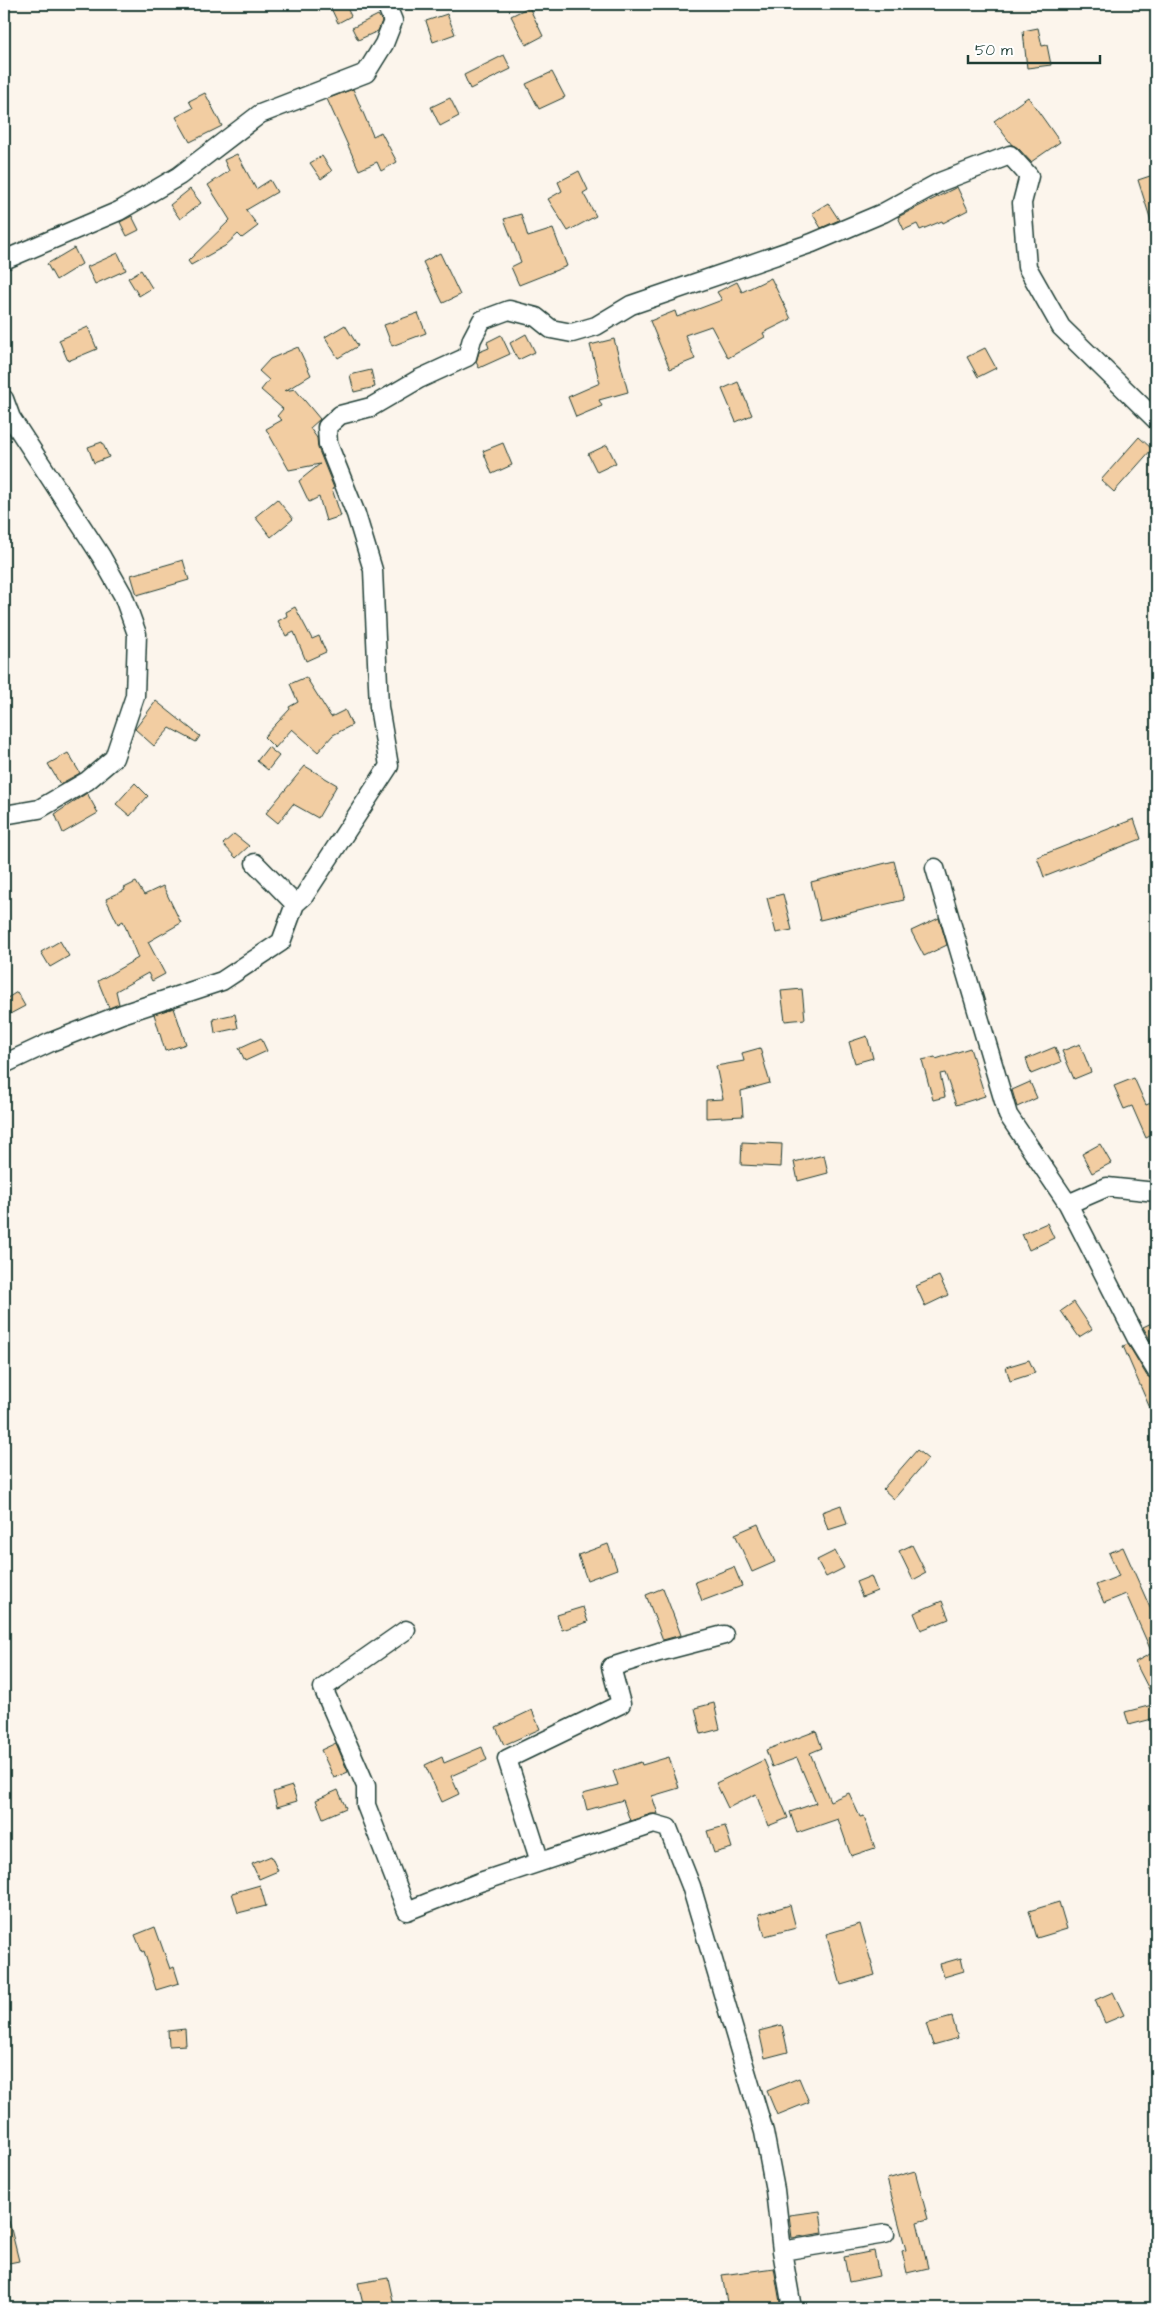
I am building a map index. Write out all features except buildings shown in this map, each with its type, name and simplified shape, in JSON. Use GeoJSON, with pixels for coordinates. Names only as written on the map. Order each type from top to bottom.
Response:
{"type":"FeatureCollection","features":[{"type":"Feature","properties":{"kind":"street"},"geometry":{"type":"LineString","coordinates":[[4,260],[119,211],[179,176],[260,114],[366,73],[384,44],[393,21],[386,4]]}},
{"type":"Feature","properties":{"kind":"street"},"geometry":{"type":"LineString","coordinates":[[4,1064],[51,1042],[122,1014],[222,981],[281,942],[295,904],[304,896],[389,766],[379,707],[373,570],[356,514],[328,444],[327,426],[340,415],[371,407],[419,379],[467,357],[472,339],[482,320],[508,310],[536,317],[550,329],[572,332],[596,326],[631,306],[812,243],[883,213],[940,182],[1010,155],[1029,176],[1022,203],[1027,267],[1061,327],[1156,420]]}},
{"type":"Feature","properties":{"kind":"street"},"geometry":{"type":"LineString","coordinates":[[4,399],[11,418],[123,594],[137,634],[135,696],[114,758],[87,781],[39,809],[4,815]]}},
{"type":"Feature","properties":{"kind":"street"},"geometry":{"type":"LineString","coordinates":[[255,863],[295,904]]}},
{"type":"Feature","properties":{"kind":"street"},"geometry":{"type":"LineString","coordinates":[[935,868],[1008,1115],[1068,1204],[1137,1340],[1156,1370]]}},
{"type":"Feature","properties":{"kind":"street"},"geometry":{"type":"LineString","coordinates":[[1068,1204],[1108,1187],[1156,1192]]}},
{"type":"Feature","properties":{"kind":"street"},"geometry":{"type":"LineString","coordinates":[[406,1630],[323,1688],[366,1786],[366,1805],[407,1911],[480,1882],[654,1824],[668,1828],[692,1886],[764,2132],[775,2190],[782,2251],[792,2308]]}},
{"type":"Feature","properties":{"kind":"street"},"geometry":{"type":"LineString","coordinates":[[540,1862],[507,1759],[621,1704],[611,1667],[724,1635]]}},
{"type":"Feature","properties":{"kind":"street"},"geometry":{"type":"LineString","coordinates":[[782,2251],[885,2234]]}}]}
